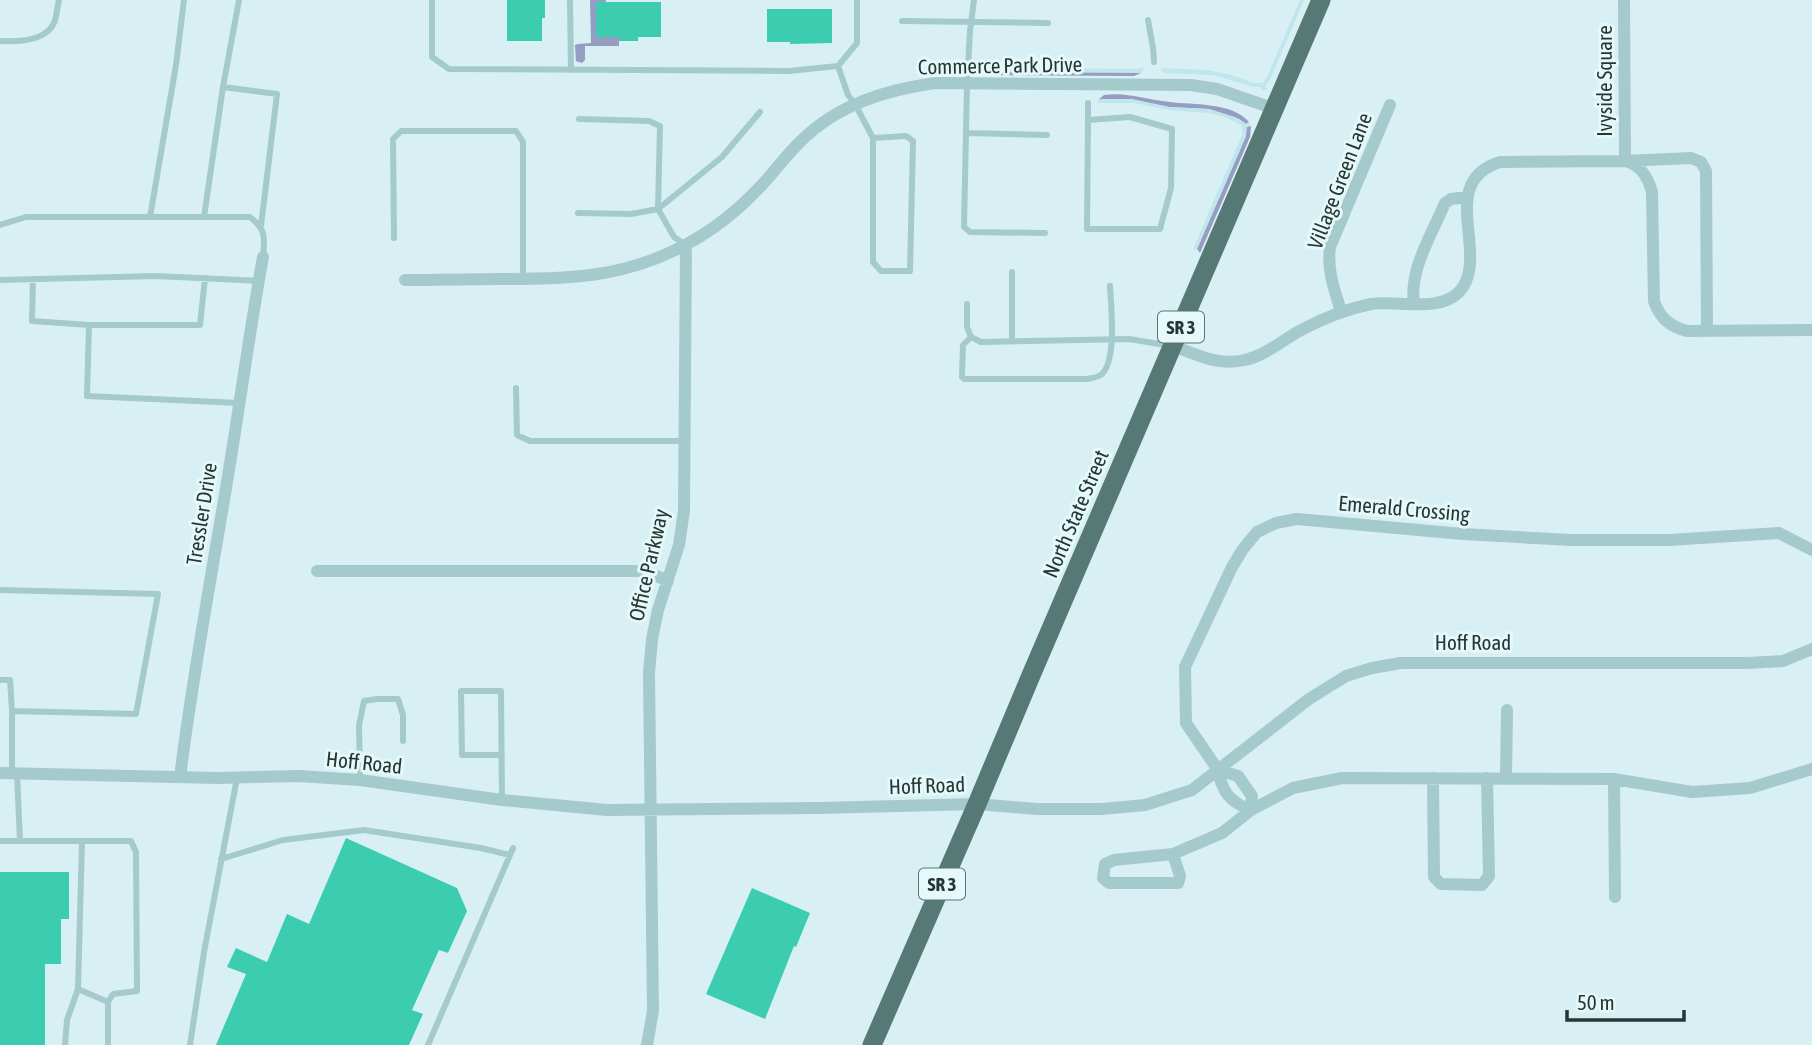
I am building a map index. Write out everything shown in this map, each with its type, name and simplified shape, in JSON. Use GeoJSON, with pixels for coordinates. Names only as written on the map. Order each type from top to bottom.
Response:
{"type":"FeatureCollection","features":[{"type":"Feature","properties":{"kind":"main road","name":"North State Street"},"geometry":{"type":"LineString","coordinates":[[872,1045],[1321,0]]}},
{"type":"Feature","properties":{"kind":"street","name":"Ivyside Square"},"geometry":{"type":"LineString","coordinates":[[1625,0],[1625,161]]}},
{"type":"Feature","properties":{"kind":"street","name":"Commerce Park Drive"},"geometry":{"type":"LineString","coordinates":[[405,280],[584,277],[619,271],[657,258],[686,245],[734,212],[760,188],[803,139],[831,117],[872,96],[905,87],[935,83],[1088,89],[1153,80],[1217,89],[1275,109]]}},
{"type":"Feature","properties":{"kind":"street","name":"Village Green Lane"},"geometry":{"type":"LineString","coordinates":[[1341,311],[1330,277],[1330,247],[1390,105]]}},
{"type":"Feature","properties":{"kind":"street"},"geometry":{"type":"LineString","coordinates":[[1173,346],[1220,363],[1245,360],[1267,352],[1301,330],[1341,311],[1374,304],[1440,303],[1451,299],[1467,281],[1468,197],[1472,181],[1479,172],[1500,162],[1691,158],[1701,162],[1706,171],[1707,330]]}},
{"type":"Feature","properties":{"kind":"street"},"geometry":{"type":"LineString","coordinates":[[1625,161],[1642,170],[1653,192],[1654,301],[1658,313],[1667,322],[1687,331],[1812,330]]}},
{"type":"Feature","properties":{"kind":"street"},"geometry":{"type":"LineString","coordinates":[[1414,303],[1414,276],[1445,203],[1451,199],[1468,197]]}},
{"type":"Feature","properties":{"kind":"street","name":"Office Parkway"},"geometry":{"type":"LineString","coordinates":[[647,1045],[653,1011],[649,673],[658,610],[679,545],[684,511],[686,245]]}},
{"type":"Feature","properties":{"kind":"street","name":"Tressler Drive"},"geometry":{"type":"LineString","coordinates":[[180,777],[189,704],[263,257]]}},
{"type":"Feature","properties":{"kind":"street","name":"Emerald Crossing"},"geometry":{"type":"LineString","coordinates":[[1251,810],[1236,804],[1221,785],[1218,770],[1186,723],[1185,667],[1242,549],[1257,532],[1276,523],[1297,519],[1463,534],[1571,540],[1669,540],[1779,533],[1812,550]]}},
{"type":"Feature","properties":{"kind":"street"},"geometry":{"type":"LineString","coordinates":[[317,571],[645,571],[668,581]]}},
{"type":"Feature","properties":{"kind":"street","name":"Hoff Road"},"geometry":{"type":"LineString","coordinates":[[10,773],[237,778],[299,776],[360,780],[502,800],[607,810],[977,804],[1037,809],[1102,809],[1145,805],[1192,790],[1309,699],[1346,676],[1372,668],[1401,663],[1747,663],[1783,661],[1812,649]]}},
{"type":"Feature","properties":{"kind":"street"},"geometry":{"type":"LineString","coordinates":[[1506,778],[1507,710]]}},
{"type":"Feature","properties":{"kind":"street"},"geometry":{"type":"LineString","coordinates":[[1173,854],[1180,876],[1178,883],[1109,883],[1103,878],[1105,864],[1114,860],[1173,854],[1222,833],[1251,810],[1293,788],[1342,778],[1614,779],[1692,792],[1750,788],[1812,769]]}},
{"type":"Feature","properties":{"kind":"street"},"geometry":{"type":"LineString","coordinates":[[1218,770],[1238,776],[1252,796],[1251,810]]}},
{"type":"Feature","properties":{"kind":"street"},"geometry":{"type":"LineString","coordinates":[[1433,778],[1434,877],[1441,884],[1482,885],[1489,876],[1487,778]]}},
{"type":"Feature","properties":{"kind":"street"},"geometry":{"type":"LineString","coordinates":[[1614,779],[1615,897]]}},
{"type":"Feature","properties":{"kind":"lane"},"geometry":{"type":"LineString","coordinates":[[0,41],[28,40],[45,33],[54,24],[59,0]]}},
{"type":"Feature","properties":{"kind":"lane"},"geometry":{"type":"LineString","coordinates":[[150,217],[176,65],[184,0]]}},
{"type":"Feature","properties":{"kind":"lane"},"geometry":{"type":"LineString","coordinates":[[204,217],[239,0]]}},
{"type":"Feature","properties":{"kind":"lane"},"geometry":{"type":"LineString","coordinates":[[432,0],[432,57],[449,69],[789,71],[838,66],[857,43],[857,0]]}},
{"type":"Feature","properties":{"kind":"lane"},"geometry":{"type":"LineString","coordinates":[[570,0],[571,70]]}},
{"type":"Feature","properties":{"kind":"lane"},"geometry":{"type":"LineString","coordinates":[[974,0],[967,84],[964,223],[967,230],[975,232],[1045,233]]}},
{"type":"Feature","properties":{"kind":"lane"},"geometry":{"type":"LineString","coordinates":[[1148,20],[1153,62]]}},
{"type":"Feature","properties":{"kind":"lane"},"geometry":{"type":"LineString","coordinates":[[902,21],[1048,23]]}},
{"type":"Feature","properties":{"kind":"lane"},"geometry":{"type":"LineString","coordinates":[[838,66],[848,95],[873,138],[873,262],[881,271],[910,271],[913,141],[906,136],[873,138]]}},
{"type":"Feature","properties":{"kind":"lane"},"geometry":{"type":"LineString","coordinates":[[223,87],[277,94],[261,226],[265,240],[263,257]]}},
{"type":"Feature","properties":{"kind":"lane"},"geometry":{"type":"LineString","coordinates":[[1088,103],[1087,229],[1160,229],[1171,188],[1172,129],[1130,117],[1088,120]]}},
{"type":"Feature","properties":{"kind":"lane"},"geometry":{"type":"LineString","coordinates":[[579,214],[631,214],[658,208],[722,158],[760,112]]}},
{"type":"Feature","properties":{"kind":"lane"},"geometry":{"type":"LineString","coordinates":[[579,119],[649,121],[660,126],[658,208],[674,237],[686,245]]}},
{"type":"Feature","properties":{"kind":"lane"},"geometry":{"type":"LineString","coordinates":[[394,238],[393,139],[401,131],[516,131],[523,142],[523,279]]}},
{"type":"Feature","properties":{"kind":"lane"},"geometry":{"type":"LineString","coordinates":[[966,133],[1047,135]]}},
{"type":"Feature","properties":{"kind":"lane"},"geometry":{"type":"LineString","coordinates":[[0,225],[26,217],[250,217],[261,226]]}},
{"type":"Feature","properties":{"kind":"lane"},"geometry":{"type":"LineString","coordinates":[[1012,272],[1012,341]]}},
{"type":"Feature","properties":{"kind":"lane"},"geometry":{"type":"LineString","coordinates":[[0,280],[156,276],[259,281]]}},
{"type":"Feature","properties":{"kind":"lane"},"geometry":{"type":"LineString","coordinates":[[33,279],[32,321],[89,325],[200,325],[205,278]]}},
{"type":"Feature","properties":{"kind":"lane"},"geometry":{"type":"LineString","coordinates":[[971,337],[962,345],[964,379],[1094,378],[1103,373],[1112,349],[1110,286]]}},
{"type":"Feature","properties":{"kind":"lane"},"geometry":{"type":"LineString","coordinates":[[967,304],[967,327],[971,337],[981,342],[1129,339],[1173,346]]}},
{"type":"Feature","properties":{"kind":"lane"},"geometry":{"type":"LineString","coordinates":[[89,325],[87,396],[239,403]]}},
{"type":"Feature","properties":{"kind":"lane"},"geometry":{"type":"LineString","coordinates":[[516,388],[517,435],[530,441],[685,441]]}},
{"type":"Feature","properties":{"kind":"lane"},"geometry":{"type":"LineString","coordinates":[[0,590],[158,594],[136,714],[12,711]]}},
{"type":"Feature","properties":{"kind":"lane"},"geometry":{"type":"LineString","coordinates":[[0,680],[10,680],[10,773],[20,841]]}},
{"type":"Feature","properties":{"kind":"lane"},"geometry":{"type":"LineString","coordinates":[[502,755],[462,755],[461,691],[501,691],[502,755],[502,800]]}},
{"type":"Feature","properties":{"kind":"lane"},"geometry":{"type":"LineString","coordinates":[[360,780],[359,725],[364,701],[398,699],[403,715],[403,741]]}},
{"type":"Feature","properties":{"kind":"lane"},"geometry":{"type":"LineString","coordinates":[[190,1045],[204,952],[237,778]]}},
{"type":"Feature","properties":{"kind":"lane"},"geometry":{"type":"LineString","coordinates":[[221,859],[283,840],[364,830],[512,851],[428,1045]]}},
{"type":"Feature","properties":{"kind":"lane"},"geometry":{"type":"LineString","coordinates":[[0,841],[131,841],[136,852],[137,992],[113,994],[108,1002],[108,1045]]}},
{"type":"Feature","properties":{"kind":"lane"},"geometry":{"type":"LineString","coordinates":[[65,1045],[67,1020],[78,989],[82,841]]}},
{"type":"Feature","properties":{"kind":"lane"},"geometry":{"type":"LineString","coordinates":[[78,989],[108,1002]]}},
{"type":"Feature","properties":{"kind":"shaded area"},"geometry":{"type":"Polygon","coordinates":[[[590,0],[606,0],[596,2],[596,37],[619,37],[619,46],[585,46],[585,60],[582,63],[576,61],[575,45],[591,43],[590,0]]]}},
{"type":"Feature","properties":{"kind":"shaded area"},"geometry":{"type":"Polygon","coordinates":[[[1300,0],[1304,0],[1265,86],[1267,89],[1262,91],[1261,87],[1213,75],[1162,71],[1161,68],[1206,70],[1232,75],[1253,83],[1263,83],[1300,0]]]}},
{"type":"Feature","properties":{"kind":"shaded area"},"geometry":{"type":"Polygon","coordinates":[[[976,67],[1145,68],[1141,73],[980,72],[976,67]]]}},
{"type":"Feature","properties":{"kind":"shaded area"},"geometry":{"type":"Polygon","coordinates":[[[980,72],[1141,73],[1134,76],[988,75],[980,72]]]}},
{"type":"Feature","properties":{"kind":"shaded area"},"geometry":{"type":"Polygon","coordinates":[[[1104,95],[1223,108],[1249,122],[1246,124],[1209,109],[1169,107],[1131,99],[1099,99],[1104,95]]]}},
{"type":"Feature","properties":{"kind":"shaded area"},"geometry":{"type":"Polygon","coordinates":[[[1099,99],[1131,99],[1169,107],[1209,109],[1235,117],[1246,124],[1249,122],[1251,126],[1247,127],[1246,136],[1197,249],[1193,249],[1243,133],[1241,125],[1208,113],[1169,110],[1134,103],[1097,103],[1099,99]]]}},
{"type":"Feature","properties":{"kind":"shaded area"},"geometry":{"type":"Polygon","coordinates":[[[1251,126],[1250,137],[1200,253],[1197,249],[1246,136],[1246,127],[1251,126]]]}},
{"type":"Feature","properties":{"kind":"building"},"geometry":{"type":"Polygon","coordinates":[[[507,0],[545,0],[542,41],[507,41],[507,0]]]}},
{"type":"Feature","properties":{"kind":"building"},"geometry":{"type":"Polygon","coordinates":[[[596,2],[661,2],[661,37],[638,37],[638,41],[619,41],[619,37],[596,37],[596,2]]]}},
{"type":"Feature","properties":{"kind":"building"},"geometry":{"type":"Polygon","coordinates":[[[767,9],[832,9],[832,43],[767,42],[767,9]]]}},
{"type":"Feature","properties":{"kind":"building"},"geometry":{"type":"Polygon","coordinates":[[[346,838],[457,888],[467,911],[448,953],[439,950],[412,1010],[423,1014],[409,1045],[216,1045],[246,974],[227,967],[236,948],[267,962],[287,914],[309,924],[346,838]]]}},
{"type":"Feature","properties":{"kind":"building"},"geometry":{"type":"Polygon","coordinates":[[[0,872],[69,872],[69,919],[61,919],[61,964],[45,964],[45,1045],[0,1045],[0,872]]]}},
{"type":"Feature","properties":{"kind":"building"},"geometry":{"type":"Polygon","coordinates":[[[752,888],[810,913],[765,1019],[706,994],[752,888]]]}}]}
